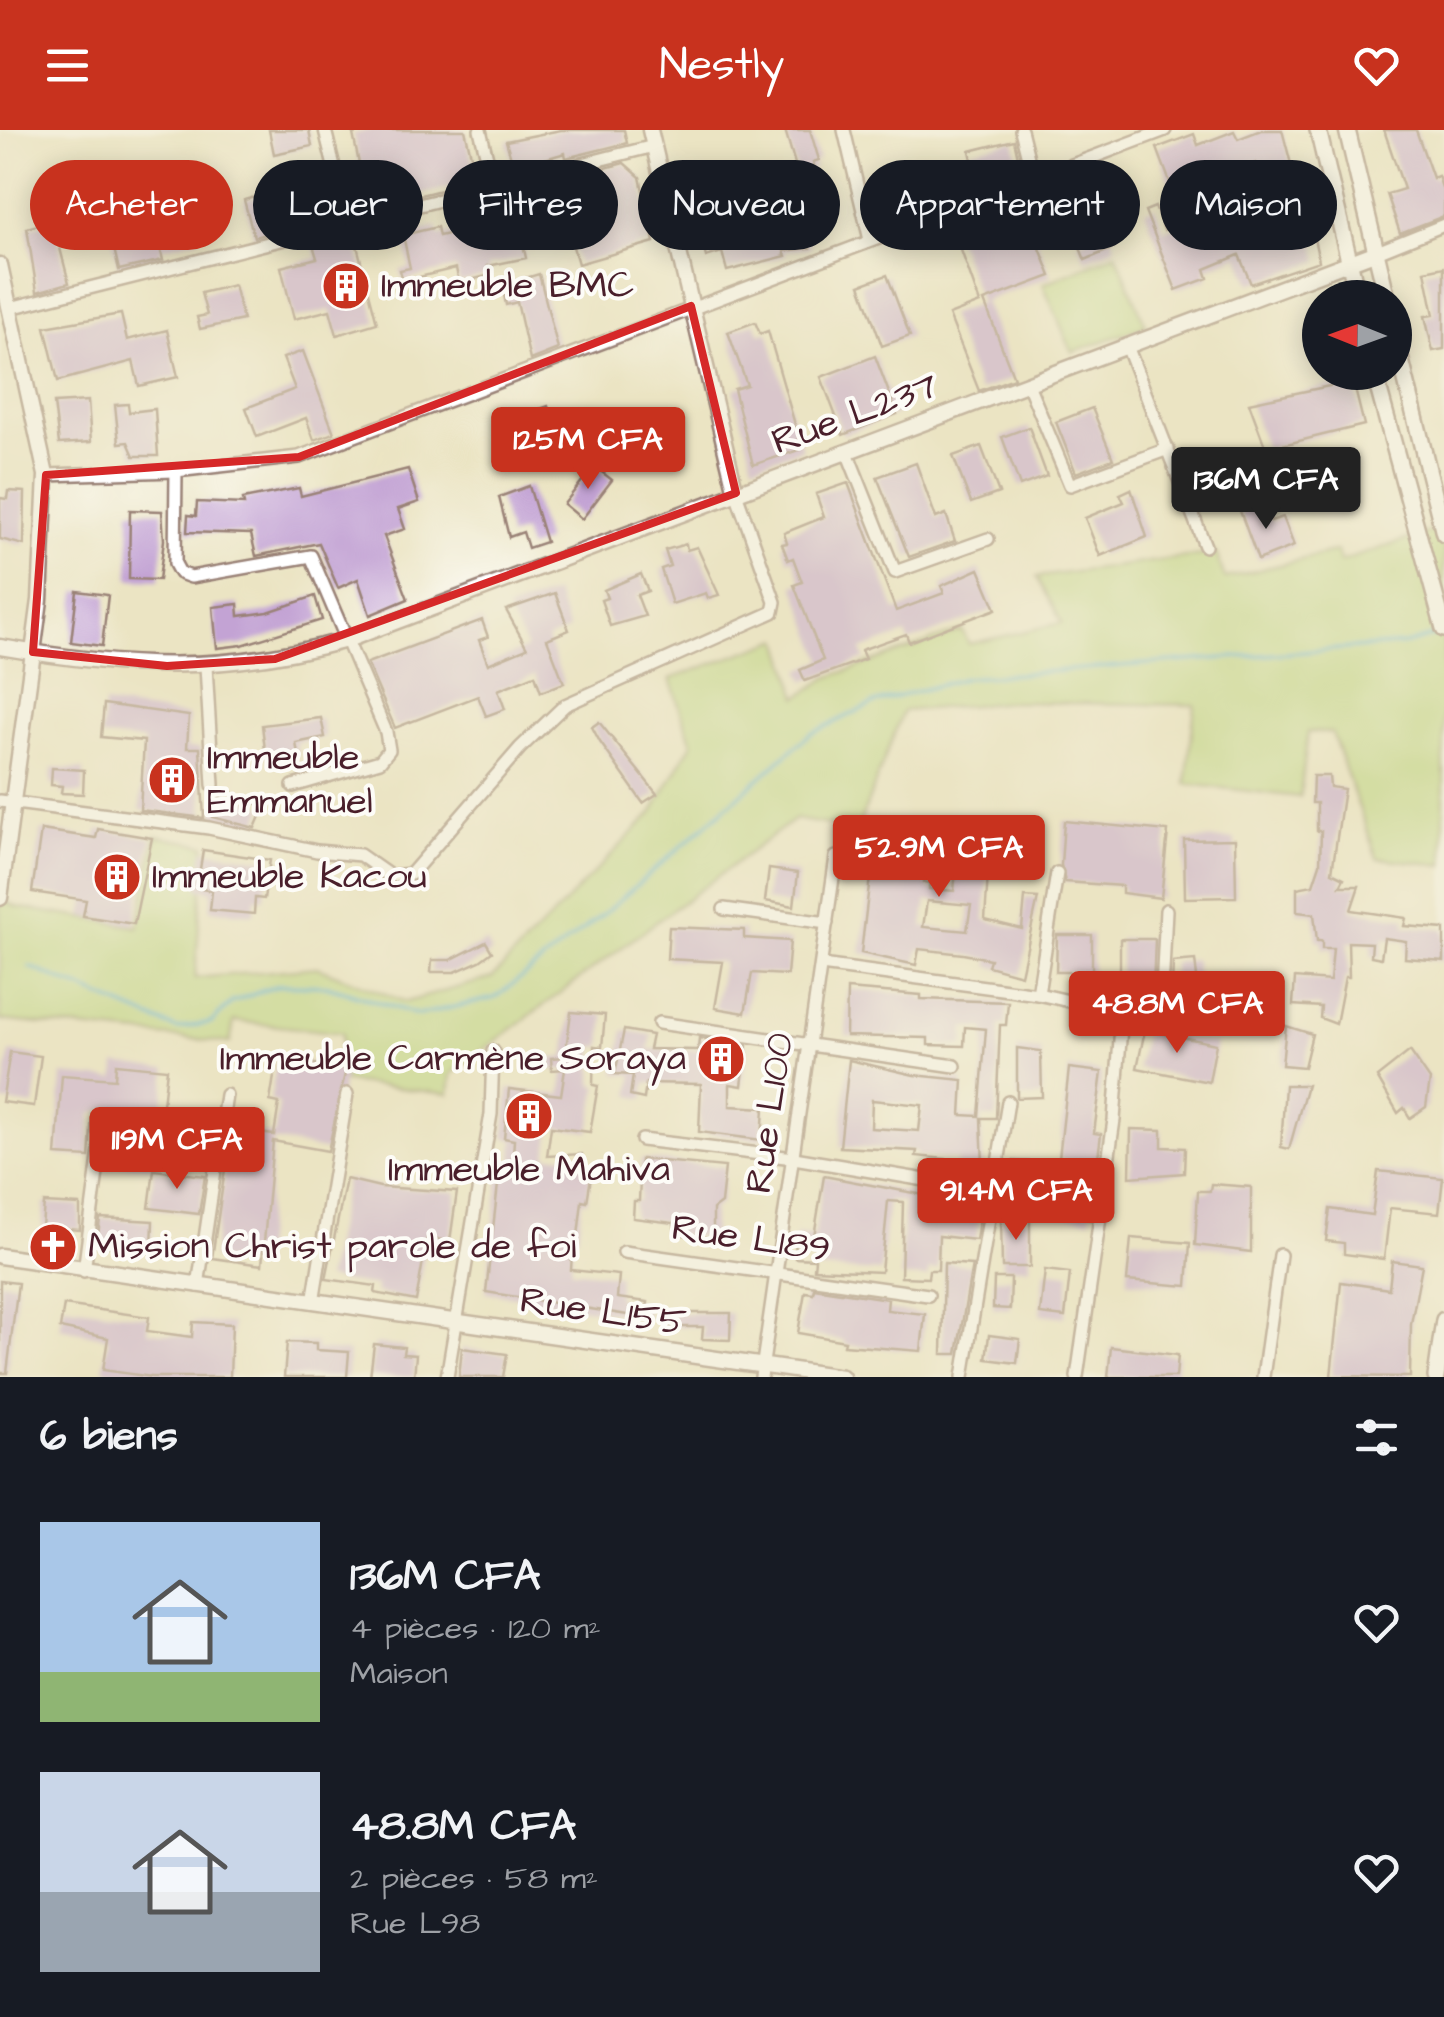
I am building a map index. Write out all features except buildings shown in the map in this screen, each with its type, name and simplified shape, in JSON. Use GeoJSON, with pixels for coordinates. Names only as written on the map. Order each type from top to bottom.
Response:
{"type":"FeatureCollection","features":[{"type":"Feature","properties":{"kind":"main road"},"geometry":{"type":"LineString","coordinates":[[1318,130],[1354,280]]}},
{"type":"Feature","properties":{"kind":"main road"},"geometry":{"type":"LineString","coordinates":[[1347,130],[1383,280]]}},
{"type":"Feature","properties":{"kind":"main road"},"geometry":{"type":"LineString","coordinates":[[1379,390],[1444,629]]}},
{"type":"Feature","properties":{"kind":"main road"},"geometry":{"type":"LineString","coordinates":[[1408,390],[1443,532]]}},
{"type":"Feature","properties":{"kind":"main road"},"geometry":{"type":"LineString","coordinates":[[1436,1377],[1444,1320]]}},
{"type":"Feature","properties":{"kind":"street"},"geometry":{"type":"LineString","coordinates":[[325,130],[332,160]]}},
{"type":"Feature","properties":{"kind":"street"},"geometry":{"type":"LineString","coordinates":[[480,130],[488,160]]}},
{"type":"Feature","properties":{"kind":"street"},"geometry":{"type":"LineString","coordinates":[[7,802],[209,828],[360,856],[390,876],[411,874],[520,748],[565,706],[774,612],[774,602],[736,493],[650,130]]}},
{"type":"Feature","properties":{"kind":"street"},"geometry":{"type":"LineString","coordinates":[[844,130],[860,198]]}},
{"type":"Feature","properties":{"kind":"street"},"geometry":{"type":"LineString","coordinates":[[1021,130],[1028,160]]}},
{"type":"Feature","properties":{"kind":"street"},"geometry":{"type":"LineString","coordinates":[[1089,160],[1165,130]]}},
{"type":"Feature","properties":{"kind":"street"},"geometry":{"type":"LineString","coordinates":[[598,160],[654,146]]}},
{"type":"Feature","properties":{"kind":"street"},"geometry":{"type":"LineString","coordinates":[[1377,252],[1444,224]]}},
{"type":"Feature","properties":{"kind":"street"},"geometry":{"type":"LineString","coordinates":[[46,475],[176,471],[299,457],[860,244]]}},
{"type":"Feature","properties":{"kind":"street"},"geometry":{"type":"LineString","coordinates":[[10,308],[253,247]]}},
{"type":"Feature","properties":{"kind":"street","name":"Rue L237"},"geometry":{"type":"LineString","coordinates":[[0,647],[206,666],[275,660],[347,640],[1377,252]]}},
{"type":"Feature","properties":{"kind":"street"},"geometry":{"type":"LineString","coordinates":[[0,265],[46,475],[33,652],[7,802],[0,898]]}},
{"type":"Feature","properties":{"kind":"street"},"geometry":{"type":"LineString","coordinates":[[1127,346],[1206,546]]}},
{"type":"Feature","properties":{"kind":"street"},"geometry":{"type":"LineString","coordinates":[[1028,384],[1070,485],[1168,450]]}},
{"type":"Feature","properties":{"kind":"street"},"geometry":{"type":"LineString","coordinates":[[847,452],[895,572],[988,539]]}},
{"type":"Feature","properties":{"kind":"street"},"geometry":{"type":"LineString","coordinates":[[176,471],[175,564],[180,573],[191,577],[311,556],[390,750],[380,761],[293,786]]}},
{"type":"Feature","properties":{"kind":"street"},"geometry":{"type":"LineString","coordinates":[[206,666],[213,786]]}},
{"type":"Feature","properties":{"kind":"street","name":"Rue L100"},"geometry":{"type":"LineString","coordinates":[[762,1372],[836,858]]}},
{"type":"Feature","properties":{"kind":"street"},"geometry":{"type":"LineString","coordinates":[[1038,994],[1057,873]]}},
{"type":"Feature","properties":{"kind":"street"},"geometry":{"type":"LineString","coordinates":[[724,909],[827,922]]}},
{"type":"Feature","properties":{"kind":"street"},"geometry":{"type":"LineString","coordinates":[[821,965],[1038,994],[1122,1014],[1146,1011],[1162,991],[1166,910]]}},
{"type":"Feature","properties":{"kind":"street"},"geometry":{"type":"LineString","coordinates":[[1077,1377],[1114,1120],[1122,1014]]}},
{"type":"Feature","properties":{"kind":"street"},"geometry":{"type":"LineString","coordinates":[[659,1023],[955,1066]]}},
{"type":"Feature","properties":{"kind":"street"},"geometry":{"type":"LineString","coordinates":[[447,1377],[492,1114],[493,1051]]}},
{"type":"Feature","properties":{"kind":"street"},"geometry":{"type":"LineString","coordinates":[[313,1302],[347,1094]]}},
{"type":"Feature","properties":{"kind":"street"},"geometry":{"type":"LineString","coordinates":[[198,1286],[226,1095]]}},
{"type":"Feature","properties":{"kind":"street"},"geometry":{"type":"LineString","coordinates":[[963,1377],[1008,1102]]}},
{"type":"Feature","properties":{"kind":"street"},"geometry":{"type":"LineString","coordinates":[[84,1271],[104,1119]]}},
{"type":"Feature","properties":{"kind":"street"},"geometry":{"type":"LineString","coordinates":[[642,1140],[794,1158],[937,1182]]}},
{"type":"Feature","properties":{"kind":"street","name":"Rue L189"},"geometry":{"type":"LineString","coordinates":[[624,1252],[928,1295]]}},
{"type":"Feature","properties":{"kind":"street"},"geometry":{"type":"LineString","coordinates":[[1264,1377],[1280,1255]]}},
{"type":"Feature","properties":{"kind":"street","name":"Rue L155"},"geometry":{"type":"LineString","coordinates":[[0,1256],[762,1372],[842,1377]]}},
{"type":"Feature","properties":{"kind":"highlighted area"},"geometry":{"type":"Polygon","coordinates":[[[691,306],[736,493],[275,659],[167,666],[33,652],[46,475],[299,457],[691,306]]]}},
{"type":"Feature","properties":{"kind":"green space"},"geometry":{"type":"Polygon","coordinates":[[[1116,253],[1146,326],[1072,352],[1043,284],[1116,253]]]}},
{"type":"Feature","properties":{"kind":"green space"},"geometry":{"type":"Polygon","coordinates":[[[1444,527],[1444,865],[1377,858],[1332,733],[1308,732],[1300,797],[1186,784],[1195,705],[1011,702],[903,711],[857,830],[795,819],[451,1074],[449,1094],[338,1081],[342,1033],[234,1021],[230,1043],[0,1020],[0,899],[17,907],[138,927],[156,836],[205,845],[195,978],[317,967],[406,1002],[492,978],[652,813],[692,743],[670,679],[780,639],[798,697],[827,678],[962,630],[969,644],[1062,623],[1037,577],[1216,553],[1225,578],[1337,551],[1340,562],[1444,527]]]}},
{"type":"Feature","properties":{"kind":"waterway"},"geometry":{"type":"LineString","coordinates":[[30,967],[177,1029],[212,1022],[232,1002],[279,985],[327,986],[418,1015],[495,998],[606,912],[810,734],[875,703],[965,678],[1406,644],[1440,634]]}},
{"type":"Feature","properties":{"kind":"place","name":"Immeuble BMC"},"geometry":{"type":"Point","coordinates":[346,286]}},
{"type":"Feature","properties":{"kind":"place","name":"Immeuble Emmanuel"},"geometry":{"type":"Point","coordinates":[172,780]}},
{"type":"Feature","properties":{"kind":"place","name":"Immeuble Kacou"},"geometry":{"type":"Point","coordinates":[117,877]}},
{"type":"Feature","properties":{"kind":"place","name":"Immeuble Carmène Soraya"},"geometry":{"type":"Point","coordinates":[721,1059]}},
{"type":"Feature","properties":{"kind":"place","name":"Immeuble Mahiva"},"geometry":{"type":"Point","coordinates":[529,1116]}},
{"type":"Feature","properties":{"kind":"place","name":"Mission Christ parole de foi"},"geometry":{"type":"Point","coordinates":[53,1247]}}]}
